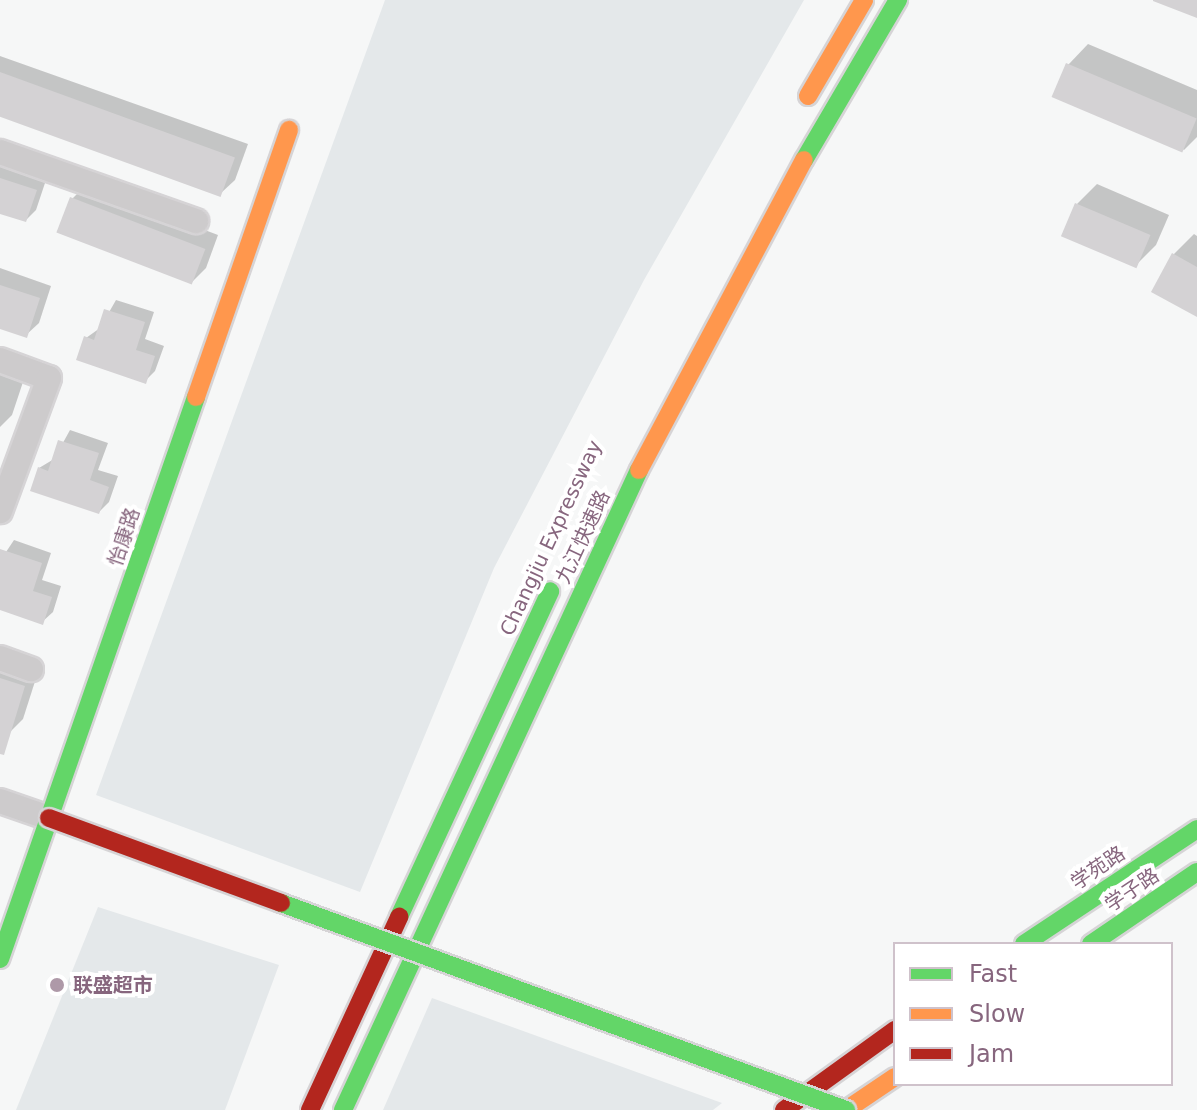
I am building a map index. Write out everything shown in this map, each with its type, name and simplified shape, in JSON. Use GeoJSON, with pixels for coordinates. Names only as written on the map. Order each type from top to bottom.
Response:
{"type":"FeatureCollection","features":[{"type":"Feature","properties":{"kind":"main road"},"geometry":{"type":"LineString","coordinates":[[797,113],[864,0]]}},
{"type":"Feature","properties":{"kind":"main road","name":"九江快速路"},"geometry":{"type":"LineString","coordinates":[[343,1110],[635,477],[806,157],[898,0]]}},
{"type":"Feature","properties":{"kind":"main road","name":"怡康路"},"geometry":{"type":"LineString","coordinates":[[0,959],[289,130]]}},
{"type":"Feature","properties":{"kind":"main road","name":"Changjiu Expressway"},"geometry":{"type":"LineString","coordinates":[[310,1110],[556,576]]}},
{"type":"Feature","properties":{"kind":"main road"},"geometry":{"type":"LineString","coordinates":[[49,818],[846,1110],[893,1078]]}},
{"type":"Feature","properties":{"kind":"main road","name":"学苑路"},"geometry":{"type":"LineString","coordinates":[[1027,942],[1197,829]]}},
{"type":"Feature","properties":{"kind":"main road","name":"学子路"},"geometry":{"type":"LineString","coordinates":[[1094,942],[1197,872]]}},
{"type":"Feature","properties":{"kind":"main road"},"geometry":{"type":"LineString","coordinates":[[784,1110],[893,1031]]}},
{"type":"Feature","properties":{"kind":"street"},"geometry":{"type":"LineString","coordinates":[[0,152],[196,221]]}},
{"type":"Feature","properties":{"kind":"street"},"geometry":{"type":"LineString","coordinates":[[0,360],[49,378],[0,511]]}},
{"type":"Feature","properties":{"kind":"street"},"geometry":{"type":"LineString","coordinates":[[0,658],[31,669]]}},
{"type":"Feature","properties":{"kind":"street"},"geometry":{"type":"LineString","coordinates":[[0,801],[49,818]]}},
{"type":"Feature","properties":{"kind":"shaded area"},"geometry":{"type":"Polygon","coordinates":[[[385,0],[804,0],[644,280],[494,568],[360,892],[96,795],[385,0]]]}},
{"type":"Feature","properties":{"kind":"shaded area"},"geometry":{"type":"Polygon","coordinates":[[[98,907],[279,965],[225,1110],[16,1110],[98,907]]]}},
{"type":"Feature","properties":{"kind":"shaded area"},"geometry":{"type":"Polygon","coordinates":[[[432,998],[722,1103],[713,1110],[383,1110],[432,998]]]}},
{"type":"Feature","properties":{"kind":"building"},"geometry":{"type":"Polygon","coordinates":[[[1197,0],[1197,18],[1153,1],[1197,0]]]}},
{"type":"Feature","properties":{"kind":"building"},"geometry":{"type":"Polygon","coordinates":[[[1066,63],[1197,118],[1182,153],[1052,97],[1066,63]]]}},
{"type":"Feature","properties":{"kind":"building"},"geometry":{"type":"Polygon","coordinates":[[[0,72],[235,158],[221,197],[0,117],[0,72]]]}},
{"type":"Feature","properties":{"kind":"building"},"geometry":{"type":"Polygon","coordinates":[[[0,178],[37,190],[26,222],[0,214],[0,178]]]}},
{"type":"Feature","properties":{"kind":"building"},"geometry":{"type":"Polygon","coordinates":[[[70,197],[205,249],[192,284],[56,232],[70,197]]]}},
{"type":"Feature","properties":{"kind":"building"},"geometry":{"type":"Polygon","coordinates":[[[1075,203],[1150,235],[1136,268],[1061,236],[1075,203]]]}},
{"type":"Feature","properties":{"kind":"building"},"geometry":{"type":"Polygon","coordinates":[[[1172,253],[1197,267],[1197,317],[1151,292],[1172,253]]]}},
{"type":"Feature","properties":{"kind":"building"},"geometry":{"type":"Polygon","coordinates":[[[0,285],[40,298],[27,338],[0,329],[0,285]]]}},
{"type":"Feature","properties":{"kind":"building"},"geometry":{"type":"Polygon","coordinates":[[[104,309],[145,322],[136,350],[155,356],[146,384],[76,360],[84,336],[94,340],[104,309]]]}},
{"type":"Feature","properties":{"kind":"building"},"geometry":{"type":"Polygon","coordinates":[[[58,440],[99,453],[90,480],[109,487],[99,514],[30,491],[38,467],[48,471],[58,440]]]}},
{"type":"Feature","properties":{"kind":"building"},"geometry":{"type":"Polygon","coordinates":[[[0,549],[42,563],[33,591],[52,597],[43,625],[0,610],[0,549]]]}},
{"type":"Feature","properties":{"kind":"building"},"geometry":{"type":"Polygon","coordinates":[[[0,678],[25,686],[4,755],[0,754],[0,678]]]}},
{"type":"Feature","properties":{"kind":"traffic: fast"},"geometry":{"type":"LineString","coordinates":[[804,160],[898,0]]}},
{"type":"Feature","properties":{"kind":"traffic: fast"},"geometry":{"type":"LineString","coordinates":[[0,959],[196,397]]}},
{"type":"Feature","properties":{"kind":"traffic: fast"},"geometry":{"type":"LineString","coordinates":[[343,1110],[639,470]]}},
{"type":"Feature","properties":{"kind":"traffic: fast"},"geometry":{"type":"LineString","coordinates":[[399,917],[550,591]]}},
{"type":"Feature","properties":{"kind":"traffic: fast"},"geometry":{"type":"LineString","coordinates":[[1027,942],[1197,829]]}},
{"type":"Feature","properties":{"kind":"traffic: fast"},"geometry":{"type":"LineString","coordinates":[[1094,942],[1197,872]]}},
{"type":"Feature","properties":{"kind":"traffic: fast"},"geometry":{"type":"LineString","coordinates":[[281,903],[846,1110]]}},
{"type":"Feature","properties":{"kind":"traffic: slow"},"geometry":{"type":"LineString","coordinates":[[808,96],[864,0]]}},
{"type":"Feature","properties":{"kind":"traffic: slow"},"geometry":{"type":"LineString","coordinates":[[196,397],[289,130]]}},
{"type":"Feature","properties":{"kind":"traffic: slow"},"geometry":{"type":"LineString","coordinates":[[639,470],[804,160]]}},
{"type":"Feature","properties":{"kind":"traffic: slow"},"geometry":{"type":"LineString","coordinates":[[846,1110],[893,1078]]}},
{"type":"Feature","properties":{"kind":"traffic: jam"},"geometry":{"type":"LineString","coordinates":[[49,818],[281,903]]}},
{"type":"Feature","properties":{"kind":"traffic: jam"},"geometry":{"type":"LineString","coordinates":[[310,1110],[399,917]]}},
{"type":"Feature","properties":{"kind":"traffic: jam"},"geometry":{"type":"LineString","coordinates":[[784,1110],[893,1031]]}},
{"type":"Feature","properties":{"kind":"place","name":"联盛超市"},"geometry":{"type":"Point","coordinates":[57,985]}}]}
